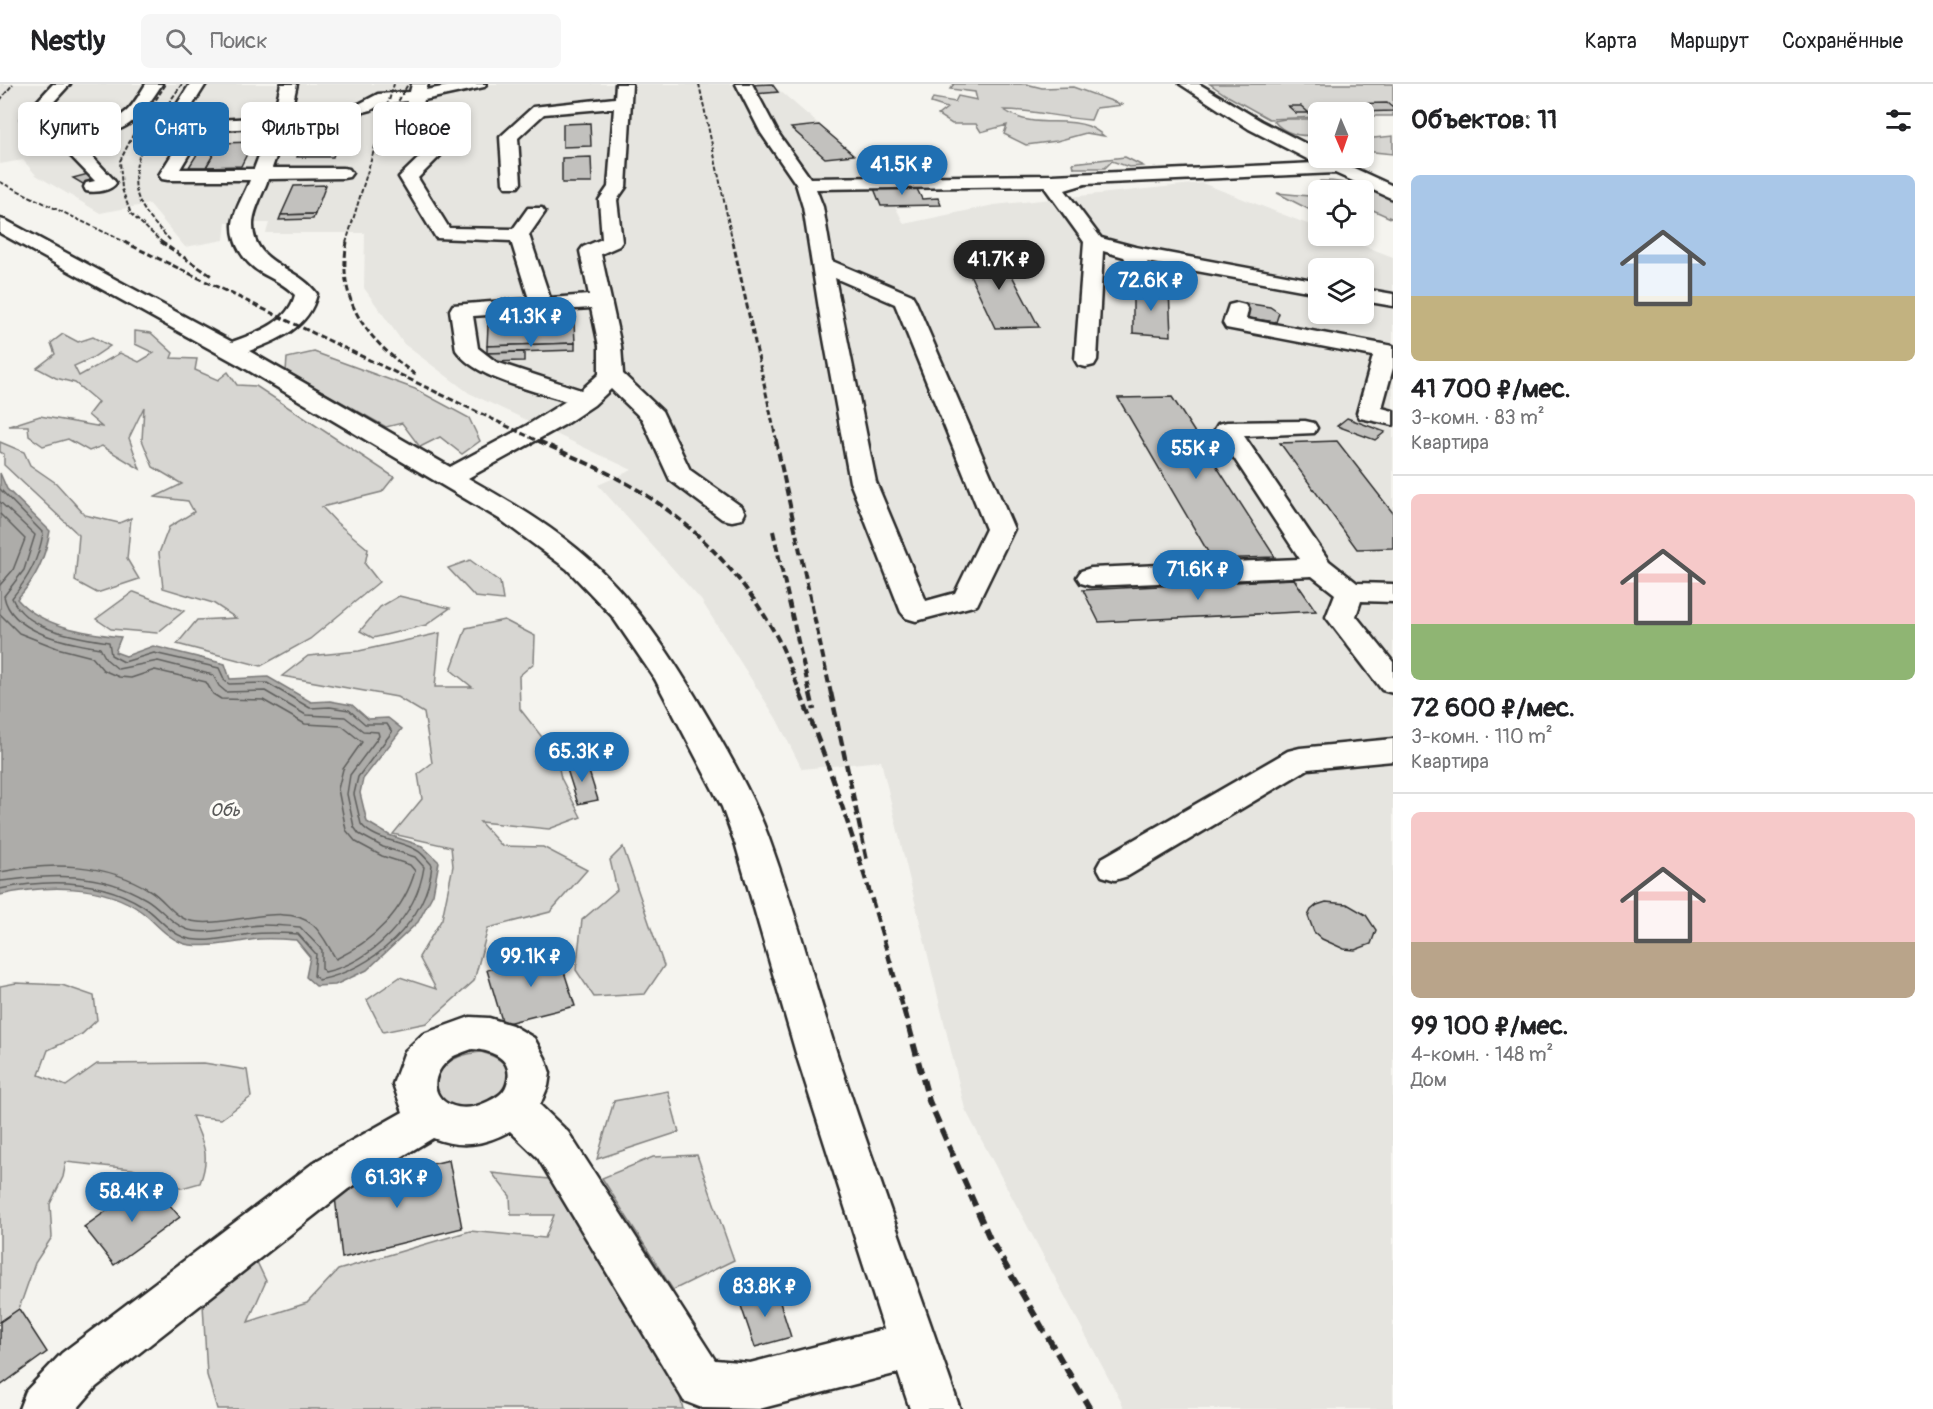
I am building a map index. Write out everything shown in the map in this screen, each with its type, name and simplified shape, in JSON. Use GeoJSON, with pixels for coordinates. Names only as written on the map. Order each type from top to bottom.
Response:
{"type":"FeatureCollection","features":[{"type":"Feature","properties":{"kind":"street"},"geometry":{"type":"LineString","coordinates":[[45,102],[62,84]]}},
{"type":"Feature","properties":{"kind":"street"},"geometry":{"type":"LineString","coordinates":[[121,121],[132,116],[154,84]]}},
{"type":"Feature","properties":{"kind":"street"},"geometry":{"type":"LineString","coordinates":[[186,102],[198,84]]}},
{"type":"Feature","properties":{"kind":"street"},"geometry":{"type":"LineString","coordinates":[[285,102],[289,84]]}},
{"type":"Feature","properties":{"kind":"street"},"geometry":{"type":"LineString","coordinates":[[361,108],[380,92],[462,90],[478,84]]}},
{"type":"Feature","properties":{"kind":"street"},"geometry":{"type":"LineString","coordinates":[[744,84],[770,133],[805,184],[813,207],[823,265],[863,482],[916,612],[967,598],[1000,529],[904,300],[823,265]]}},
{"type":"Feature","properties":{"kind":"street"},"geometry":{"type":"LineString","coordinates":[[1188,84],[1255,125],[1308,152]]}},
{"type":"Feature","properties":{"kind":"street"},"geometry":{"type":"LineString","coordinates":[[1197,84],[1211,97]]}},
{"type":"Feature","properties":{"kind":"street"},"geometry":{"type":"LineString","coordinates":[[512,183],[509,137],[540,110],[623,93],[617,187],[608,200],[612,242],[590,251],[610,346],[611,376],[653,416],[679,474],[732,513]]}},
{"type":"Feature","properties":{"kind":"street"},"geometry":{"type":"LineString","coordinates":[[81,156],[107,183],[93,187]]}},
{"type":"Feature","properties":{"kind":"street"},"geometry":{"type":"LineString","coordinates":[[180,156],[168,175],[343,173]]}},
{"type":"Feature","properties":{"kind":"street"},"geometry":{"type":"LineString","coordinates":[[230,351],[291,322],[306,300],[306,294],[298,284],[259,264],[248,247],[243,223],[268,156]]}},
{"type":"Feature","properties":{"kind":"street"},"geometry":{"type":"LineString","coordinates":[[431,156],[408,177],[443,234],[519,236]]}},
{"type":"Feature","properties":{"kind":"street"},"geometry":{"type":"LineString","coordinates":[[898,165],[956,168],[969,182]]}},
{"type":"Feature","properties":{"kind":"street"},"geometry":{"type":"LineString","coordinates":[[805,184],[969,182],[1340,168],[1393,193]]}},
{"type":"Feature","properties":{"kind":"street"},"geometry":{"type":"LineString","coordinates":[[1087,178],[1054,188],[1094,242],[1132,253],[1308,285]]}},
{"type":"Feature","properties":{"kind":"street"},"geometry":{"type":"LineString","coordinates":[[519,236],[535,212]]}},
{"type":"Feature","properties":{"kind":"street"},"geometry":{"type":"LineString","coordinates":[[0,225],[230,351],[451,477],[519,519],[577,563],[600,585],[644,638],[670,678],[719,766],[739,807],[754,846],[819,1060],[934,1409]]}},
{"type":"Feature","properties":{"kind":"street"},"geometry":{"type":"LineString","coordinates":[[519,236],[542,305]]}},
{"type":"Feature","properties":{"kind":"street"},"geometry":{"type":"LineString","coordinates":[[1086,360],[1094,242]]}},
{"type":"Feature","properties":{"kind":"street"},"geometry":{"type":"LineString","coordinates":[[1132,253],[1148,282]]}},
{"type":"Feature","properties":{"kind":"street"},"geometry":{"type":"LineString","coordinates":[[1374,297],[1393,300]]}},
{"type":"Feature","properties":{"kind":"street"},"geometry":{"type":"LineString","coordinates":[[586,400],[488,367],[467,350],[461,310],[600,300]]}},
{"type":"Feature","properties":{"kind":"street"},"geometry":{"type":"LineString","coordinates":[[1237,310],[1234,323],[1389,352],[1369,413],[1393,418]]}},
{"type":"Feature","properties":{"kind":"street"},"geometry":{"type":"LineString","coordinates":[[451,477],[544,427],[586,400],[611,376]]}},
{"type":"Feature","properties":{"kind":"street"},"geometry":{"type":"LineString","coordinates":[[1305,428],[1227,429],[1319,567],[1350,592],[1393,593]]}},
{"type":"Feature","properties":{"kind":"street"},"geometry":{"type":"LineString","coordinates":[[1091,578],[1319,567]]}},
{"type":"Feature","properties":{"kind":"street"},"geometry":{"type":"LineString","coordinates":[[1350,592],[1341,617],[1393,683]]}},
{"type":"Feature","properties":{"kind":"street"},"geometry":{"type":"LineString","coordinates":[[1115,867],[1300,759],[1393,750]]}},
{"type":"Feature","properties":{"kind":"street"},"geometry":{"type":"LineString","coordinates":[[470,1033],[498,1035],[520,1050],[529,1072],[528,1084],[514,1108],[488,1124],[472,1128],[443,1124],[430,1118],[415,1097],[415,1073],[421,1061],[436,1046],[455,1036],[470,1033]]}},
{"type":"Feature","properties":{"kind":"street"},"geometry":{"type":"LineString","coordinates":[[514,1108],[553,1144],[702,1384],[750,1387],[914,1345]]}},
{"type":"Feature","properties":{"kind":"street"},"geometry":{"type":"LineString","coordinates":[[44,1409],[78,1370],[332,1175],[430,1118]]}},
{"type":"Feature","properties":{"kind":"shaded area"},"geometry":{"type":"Polygon","coordinates":[[[0,84],[772,84],[872,170],[906,171],[909,177],[881,206],[895,206],[904,224],[994,205],[1202,183],[1308,224],[1308,246],[1364,246],[1393,257],[1393,1409],[1125,1409],[965,1109],[881,761],[802,769],[776,718],[701,600],[598,485],[632,470],[469,393],[404,344],[364,288],[365,233],[266,233],[269,223],[226,223],[224,240],[185,247],[149,204],[100,213],[36,175],[23,160],[0,164],[0,84]]]}},
{"type":"Feature","properties":{"kind":"shaded area"},"geometry":{"type":"Polygon","coordinates":[[[954,84],[1026,84],[1042,88],[1073,87],[1123,105],[1096,108],[1091,120],[1004,110],[1026,120],[1078,123],[1104,136],[1086,133],[1057,141],[1026,145],[1004,134],[1007,125],[981,132],[976,124],[952,124],[938,115],[947,108],[931,103],[933,98],[955,102],[958,96],[977,100],[975,92],[950,89],[954,84]]]}},
{"type":"Feature","properties":{"kind":"shaded area"},"geometry":{"type":"Polygon","coordinates":[[[1210,84],[1393,84],[1393,116],[1374,116],[1374,102],[1308,102],[1308,117],[1269,119],[1210,84]]]}},
{"type":"Feature","properties":{"kind":"shaded area"},"geometry":{"type":"Polygon","coordinates":[[[1308,119],[1308,136],[1288,132],[1274,121],[1308,119]]]}},
{"type":"Feature","properties":{"kind":"shaded area"},"geometry":{"type":"Polygon","coordinates":[[[1393,136],[1393,154],[1374,152],[1374,138],[1393,136]]]}},
{"type":"Feature","properties":{"kind":"shaded area"},"geometry":{"type":"Polygon","coordinates":[[[1125,157],[1143,166],[1129,167],[1112,161],[1105,168],[1074,168],[1073,163],[1125,157]]]}},
{"type":"Feature","properties":{"kind":"shaded area"},"geometry":{"type":"Polygon","coordinates":[[[1374,192],[1393,200],[1393,219],[1374,210],[1374,192]]]}},
{"type":"Feature","properties":{"kind":"shaded area"},"geometry":{"type":"Polygon","coordinates":[[[1277,193],[1308,196],[1308,209],[1277,193]]]}},
{"type":"Feature","properties":{"kind":"shaded area"},"geometry":{"type":"Polygon","coordinates":[[[135,331],[151,333],[173,353],[171,358],[197,359],[195,370],[218,380],[228,372],[237,385],[256,386],[394,477],[382,492],[322,507],[368,549],[365,564],[379,582],[310,639],[261,666],[177,644],[197,620],[236,618],[213,603],[163,588],[159,553],[169,527],[194,512],[188,501],[155,497],[182,484],[153,467],[142,440],[144,407],[129,438],[140,469],[102,446],[89,451],[68,439],[43,446],[29,436],[28,426],[9,426],[40,416],[102,427],[88,415],[98,402],[75,383],[56,378],[37,368],[55,354],[51,343],[63,334],[78,342],[93,337],[110,346],[74,366],[79,376],[120,353],[139,362],[154,353],[135,344],[135,331]]]}},
{"type":"Feature","properties":{"kind":"shaded area"},"geometry":{"type":"Polygon","coordinates":[[[314,352],[415,389],[469,418],[480,441],[462,454],[440,437],[420,447],[402,423],[386,427],[286,371],[287,358],[314,352]]]}},
{"type":"Feature","properties":{"kind":"shaded area"},"geometry":{"type":"Polygon","coordinates":[[[0,442],[24,452],[30,465],[56,483],[85,515],[119,523],[131,518],[127,559],[139,579],[97,593],[75,581],[79,535],[4,465],[4,454],[0,452],[0,442]]]}},
{"type":"Feature","properties":{"kind":"shaded area"},"geometry":{"type":"Polygon","coordinates":[[[470,560],[500,582],[503,600],[475,597],[448,568],[470,560]]]}},
{"type":"Feature","properties":{"kind":"shaded area"},"geometry":{"type":"Polygon","coordinates":[[[133,592],[184,611],[157,633],[111,629],[96,619],[133,592]]]}},
{"type":"Feature","properties":{"kind":"shaded area"},"geometry":{"type":"Polygon","coordinates":[[[399,596],[450,608],[426,625],[373,638],[360,631],[380,607],[399,596]]]}},
{"type":"Feature","properties":{"kind":"shaded area"},"geometry":{"type":"Polygon","coordinates":[[[504,620],[535,636],[534,663],[519,676],[520,709],[556,755],[561,778],[581,817],[549,829],[480,822],[502,846],[543,847],[587,870],[550,912],[488,928],[474,981],[427,1023],[383,1032],[367,1000],[400,977],[436,989],[419,957],[442,919],[453,866],[451,847],[393,834],[422,799],[418,774],[432,763],[424,713],[397,697],[282,676],[308,656],[359,651],[440,633],[435,687],[472,687],[451,670],[466,628],[504,620]]]}},
{"type":"Feature","properties":{"kind":"shaded area"},"geometry":{"type":"Polygon","coordinates":[[[623,847],[664,966],[645,994],[594,997],[576,970],[582,920],[617,890],[610,860],[623,847]]]}},
{"type":"Feature","properties":{"kind":"shaded area"},"geometry":{"type":"Polygon","coordinates":[[[16,983],[62,985],[94,996],[97,1020],[82,1034],[48,1050],[39,1075],[66,1086],[97,1064],[204,1063],[247,1070],[251,1097],[221,1119],[192,1116],[205,1156],[200,1183],[182,1188],[132,1169],[66,1162],[63,1177],[50,1204],[52,1237],[35,1263],[19,1309],[0,1322],[0,986],[16,983]]]}},
{"type":"Feature","properties":{"kind":"shaded area"},"geometry":{"type":"Polygon","coordinates":[[[481,1052],[497,1058],[507,1068],[509,1080],[507,1088],[503,1097],[464,1113],[441,1101],[437,1080],[440,1072],[452,1060],[481,1052]]]}},
{"type":"Feature","properties":{"kind":"shaded area"},"geometry":{"type":"Polygon","coordinates":[[[668,1091],[679,1132],[597,1159],[614,1101],[668,1091]]]}},
{"type":"Feature","properties":{"kind":"shaded area"},"geometry":{"type":"Polygon","coordinates":[[[697,1155],[734,1260],[673,1290],[602,1178],[653,1157],[697,1155]]]}},
{"type":"Feature","properties":{"kind":"shaded area"},"geometry":{"type":"Polygon","coordinates":[[[492,1173],[549,1179],[573,1207],[678,1389],[683,1409],[217,1409],[207,1375],[203,1304],[256,1260],[266,1281],[248,1322],[307,1303],[338,1270],[470,1231],[545,1238],[554,1215],[511,1215],[510,1196],[492,1173]]]}},
{"type":"Feature","properties":{"kind":"water","name":"Обь"},"geometry":{"type":"Polygon","coordinates":[[[0,473],[7,489],[50,531],[39,568],[17,599],[27,609],[65,627],[121,637],[115,652],[126,656],[153,646],[225,664],[230,679],[268,677],[311,702],[330,701],[352,705],[368,719],[388,718],[402,729],[363,779],[360,793],[367,822],[389,835],[422,846],[439,862],[433,894],[418,922],[367,970],[335,985],[316,986],[306,977],[310,957],[296,940],[264,939],[190,945],[176,940],[142,912],[127,903],[92,891],[54,888],[0,895],[0,473]]]}},
{"type":"Feature","properties":{"kind":"building"},"geometry":{"type":"Polygon","coordinates":[[[772,84],[778,92],[754,94],[748,85],[772,84]]]}},
{"type":"Feature","properties":{"kind":"building"},"geometry":{"type":"Polygon","coordinates":[[[1374,103],[1387,103],[1393,111],[1374,112],[1374,103]]]}},
{"type":"Feature","properties":{"kind":"building"},"geometry":{"type":"Polygon","coordinates":[[[1288,106],[1301,106],[1308,112],[1308,113],[1296,113],[1288,106]]]}},
{"type":"Feature","properties":{"kind":"building"},"geometry":{"type":"Polygon","coordinates":[[[590,123],[591,146],[563,147],[563,124],[590,123]]]}},
{"type":"Feature","properties":{"kind":"building"},"geometry":{"type":"Polygon","coordinates":[[[819,125],[854,155],[825,158],[791,128],[819,125]]]}},
{"type":"Feature","properties":{"kind":"building"},"geometry":{"type":"Polygon","coordinates":[[[241,142],[241,156],[246,156],[241,166],[206,167],[212,156],[229,156],[229,143],[241,142]]]}},
{"type":"Feature","properties":{"kind":"building"},"geometry":{"type":"Polygon","coordinates":[[[196,156],[212,156],[206,167],[189,167],[196,156]]]}},
{"type":"Feature","properties":{"kind":"building"},"geometry":{"type":"Polygon","coordinates":[[[297,156],[333,156],[333,157],[297,156]]]}},
{"type":"Feature","properties":{"kind":"building"},"geometry":{"type":"Polygon","coordinates":[[[591,157],[592,183],[562,183],[562,158],[591,157]]]}},
{"type":"Feature","properties":{"kind":"building"},"geometry":{"type":"Polygon","coordinates":[[[88,174],[98,180],[83,184],[73,178],[88,174]]]}},
{"type":"Feature","properties":{"kind":"building"},"geometry":{"type":"Polygon","coordinates":[[[326,185],[315,214],[281,215],[294,186],[326,185]]]}},
{"type":"Feature","properties":{"kind":"building"},"geometry":{"type":"Polygon","coordinates":[[[915,185],[922,199],[938,198],[941,205],[881,206],[873,186],[915,185]]]}},
{"type":"Feature","properties":{"kind":"building"},"geometry":{"type":"Polygon","coordinates":[[[315,214],[313,219],[279,220],[281,215],[315,214]]]}},
{"type":"Feature","properties":{"kind":"building"},"geometry":{"type":"Polygon","coordinates":[[[960,253],[1000,253],[1039,327],[995,328],[960,253]]]}},
{"type":"Feature","properties":{"kind":"building"},"geometry":{"type":"Polygon","coordinates":[[[1133,287],[1169,290],[1171,336],[1133,333],[1133,287]]]}},
{"type":"Feature","properties":{"kind":"building"},"geometry":{"type":"Polygon","coordinates":[[[1245,303],[1270,307],[1279,313],[1276,322],[1241,317],[1245,303]]]}},
{"type":"Feature","properties":{"kind":"building"},"geometry":{"type":"Polygon","coordinates":[[[573,315],[574,323],[488,326],[489,319],[573,315]]]}},
{"type":"Feature","properties":{"kind":"building"},"geometry":{"type":"Polygon","coordinates":[[[574,323],[575,343],[487,346],[488,326],[574,323]]]}},
{"type":"Feature","properties":{"kind":"building"},"geometry":{"type":"Polygon","coordinates":[[[575,343],[575,350],[487,353],[487,346],[575,343]]]}},
{"type":"Feature","properties":{"kind":"building"},"geometry":{"type":"Polygon","coordinates":[[[524,352],[524,361],[487,362],[487,353],[524,352]]]}},
{"type":"Feature","properties":{"kind":"building"},"geometry":{"type":"Polygon","coordinates":[[[1172,397],[1275,557],[1212,559],[1118,398],[1172,397]]]}},
{"type":"Feature","properties":{"kind":"building"},"geometry":{"type":"Polygon","coordinates":[[[1347,418],[1385,432],[1375,440],[1337,426],[1347,418]]]}},
{"type":"Feature","properties":{"kind":"building"},"geometry":{"type":"Polygon","coordinates":[[[1337,441],[1393,513],[1393,548],[1357,549],[1280,443],[1337,441]]]}},
{"type":"Feature","properties":{"kind":"building"},"geometry":{"type":"Polygon","coordinates":[[[1294,579],[1316,611],[1099,622],[1083,590],[1294,579]]]}},
{"type":"Feature","properties":{"kind":"building"},"geometry":{"type":"Polygon","coordinates":[[[586,762],[598,800],[578,804],[566,766],[586,762]]]}},
{"type":"Feature","properties":{"kind":"building"},"geometry":{"type":"Polygon","coordinates":[[[1326,902],[1347,904],[1366,915],[1376,930],[1371,944],[1355,950],[1344,949],[1322,939],[1314,932],[1308,916],[1317,905],[1326,902]]]}},
{"type":"Feature","properties":{"kind":"building"},"geometry":{"type":"Polygon","coordinates":[[[558,953],[575,1006],[503,1024],[487,970],[558,953]]]}},
{"type":"Feature","properties":{"kind":"building"},"geometry":{"type":"Polygon","coordinates":[[[449,1160],[462,1228],[342,1258],[334,1188],[449,1160]]]}},
{"type":"Feature","properties":{"kind":"building"},"geometry":{"type":"Polygon","coordinates":[[[149,1181],[180,1217],[114,1265],[84,1227],[149,1181]]]}},
{"type":"Feature","properties":{"kind":"building"},"geometry":{"type":"Polygon","coordinates":[[[776,1290],[791,1337],[755,1347],[739,1300],[776,1290]]]}},
{"type":"Feature","properties":{"kind":"building"},"geometry":{"type":"Polygon","coordinates":[[[19,1309],[47,1352],[0,1386],[0,1322],[19,1309]]]}},
{"type":"Feature","properties":{"kind":"railway"},"geometry":{"type":"LineString","coordinates":[[0,100],[13,84]]}},
{"type":"Feature","properties":{"kind":"railway"},"geometry":{"type":"LineString","coordinates":[[163,243],[131,214],[122,189],[120,161],[134,133],[166,84]]}},
{"type":"Feature","properties":{"kind":"railway"},"geometry":{"type":"LineString","coordinates":[[170,240],[143,207],[137,194],[135,179],[141,150],[156,122],[182,84]]}},
{"type":"Feature","properties":{"kind":"railway"},"geometry":{"type":"LineString","coordinates":[[346,243],[394,84]]}},
{"type":"Feature","properties":{"kind":"railway"},"geometry":{"type":"LineString","coordinates":[[398,102],[408,84]]}},
{"type":"Feature","properties":{"kind":"railway"},"geometry":{"type":"LineString","coordinates":[[699,84],[733,243]]}},
{"type":"Feature","properties":{"kind":"railway"},"geometry":{"type":"LineString","coordinates":[[0,182],[127,243]]}},
{"type":"Feature","properties":{"kind":"railway"},"geometry":{"type":"LineString","coordinates":[[124,242],[542,443]]}},
{"type":"Feature","properties":{"kind":"railway"},"geometry":{"type":"LineString","coordinates":[[161,242],[213,277]]}},
{"type":"Feature","properties":{"kind":"railway"},"geometry":{"type":"LineString","coordinates":[[347,242],[345,264],[347,284],[360,319],[384,349],[417,376]]}},
{"type":"Feature","properties":{"kind":"railway"},"geometry":{"type":"LineString","coordinates":[[733,242],[777,443]]}},
{"type":"Feature","properties":{"kind":"railway"},"geometry":{"type":"LineString","coordinates":[[539,441],[605,472],[649,497],[693,531],[713,550],[732,571],[765,616],[781,646],[801,694]]}},
{"type":"Feature","properties":{"kind":"railway"},"geometry":{"type":"LineString","coordinates":[[776,441],[831,694]]}},
{"type":"Feature","properties":{"kind":"railway"},"geometry":{"type":"LineString","coordinates":[[773,531],[810,694]]}},
{"type":"Feature","properties":{"kind":"railway"},"geometry":{"type":"LineString","coordinates":[[800,693],[830,771],[856,850],[904,1011]]}},
{"type":"Feature","properties":{"kind":"railway"},"geometry":{"type":"LineString","coordinates":[[810,693],[814,710]]}},
{"type":"Feature","properties":{"kind":"railway"},"geometry":{"type":"LineString","coordinates":[[831,693],[867,861]]}},
{"type":"Feature","properties":{"kind":"railway"},"geometry":{"type":"LineString","coordinates":[[904,1009],[929,1101],[990,1239],[1090,1409]]}}]}
